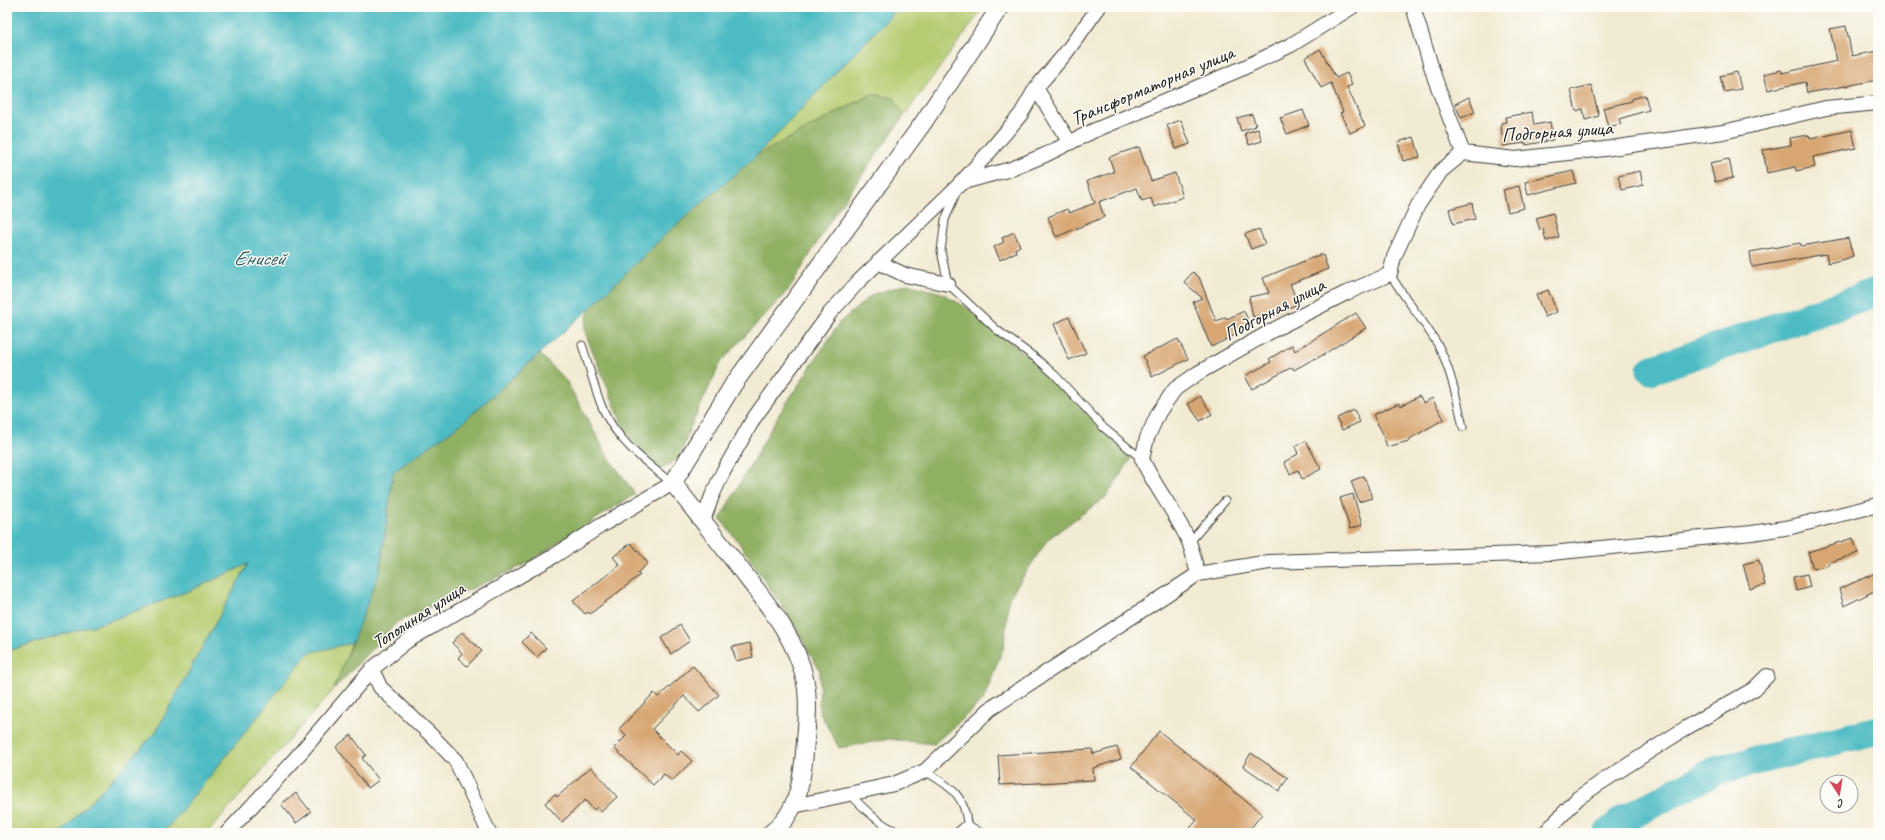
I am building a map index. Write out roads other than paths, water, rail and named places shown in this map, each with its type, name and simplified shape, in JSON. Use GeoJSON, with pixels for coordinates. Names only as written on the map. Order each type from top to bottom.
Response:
{"type":"FeatureCollection","features":[{"type":"Feature","properties":{"kind":"street"},"geometry":{"type":"LineString","coordinates":[[772,833],[786,819],[794,806],[802,775],[807,715],[805,680],[802,666],[796,651],[767,604],[673,483],[733,386],[923,123],[1000,7]]}},
{"type":"Feature","properties":{"kind":"street"},"geometry":{"type":"LineString","coordinates":[[703,521],[723,472],[754,418],[830,313],[878,262],[960,184],[990,151],[1021,114],[1036,88],[1065,54],[1099,7]]}},
{"type":"Feature","properties":{"kind":"street","name":"Трансформаторная улица"},"geometry":{"type":"LineString","coordinates":[[960,184],[1011,169],[1070,143],[1093,131],[1241,69],[1291,45],[1352,7]]}},
{"type":"Feature","properties":{"kind":"street"},"geometry":{"type":"LineString","coordinates":[[1390,274],[1394,257],[1418,205],[1441,171],[1463,152],[1435,79],[1413,7]]}},
{"type":"Feature","properties":{"kind":"street"},"geometry":{"type":"LineString","coordinates":[[1036,88],[1070,143]]}},
{"type":"Feature","properties":{"kind":"street","name":"Подгорная улица"},"geometry":{"type":"LineString","coordinates":[[1463,152],[1515,159],[1604,149],[1723,132],[1826,108],[1878,103]]}},
{"type":"Feature","properties":{"kind":"street"},"geometry":{"type":"LineString","coordinates":[[878,262],[905,276],[948,284]]}},
{"type":"Feature","properties":{"kind":"street","name":"Подгорная улица"},"geometry":{"type":"LineString","coordinates":[[1142,459],[1148,438],[1159,412],[1175,389],[1198,373],[1275,329],[1346,293],[1390,274]]}},
{"type":"Feature","properties":{"kind":"street"},"geometry":{"type":"LineString","coordinates":[[1142,459],[1151,480],[1179,523],[1189,543],[1198,574]]}},
{"type":"Feature","properties":{"kind":"street","name":"Тополиная улица"},"geometry":{"type":"LineString","coordinates":[[228,833],[372,669],[407,641],[554,556],[602,525],[673,483]]}},
{"type":"Feature","properties":{"kind":"street"},"geometry":{"type":"LineString","coordinates":[[794,806],[894,784],[925,771],[990,709],[1198,574],[1269,562],[1551,553],[1791,527],[1878,505]]}},
{"type":"Feature","properties":{"kind":"street"},"geometry":{"type":"LineString","coordinates":[[372,669],[380,687],[456,761],[489,833]]}},
{"type":"Feature","properties":{"kind":"street"},"geometry":{"type":"LineString","coordinates":[[1545,833],[1578,798],[1686,728],[1754,690],[1767,676]]}},
{"type":"Feature","properties":{"kind":"lane"},"geometry":{"type":"LineString","coordinates":[[960,184],[945,220],[941,251],[948,284],[997,330],[1037,359],[1055,375],[1104,428],[1142,459]]}},
{"type":"Feature","properties":{"kind":"lane"},"geometry":{"type":"LineString","coordinates":[[1390,274],[1416,310],[1439,347],[1456,394],[1463,427]]}},
{"type":"Feature","properties":{"kind":"lane"},"geometry":{"type":"LineString","coordinates":[[582,345],[602,408],[617,433],[644,462],[673,483]]}},
{"type":"Feature","properties":{"kind":"lane"},"geometry":{"type":"LineString","coordinates":[[1189,543],[1225,501]]}},
{"type":"Feature","properties":{"kind":"lane"},"geometry":{"type":"LineString","coordinates":[[925,771],[948,785],[960,797],[966,811],[967,824]]}},
{"type":"Feature","properties":{"kind":"lane"},"geometry":{"type":"LineString","coordinates":[[850,794],[870,815],[894,830],[902,833]]}},
{"type":"Feature","properties":{"kind":"lane"},"geometry":{"type":"LineString","coordinates":[[956,833],[967,824]]}},
{"type":"Feature","properties":{"kind":"lane"},"geometry":{"type":"LineString","coordinates":[[967,824],[981,833]]}},
{"type":"Feature","properties":{"kind":"water","name":"Енисей"},"geometry":{"type":"Polygon","coordinates":[[[7,7],[899,7],[756,156],[666,234],[589,309],[462,423],[393,472],[380,570],[352,643],[308,653],[163,833],[61,833],[155,733],[248,564],[191,590],[112,620],[7,651],[7,7]]]}},
{"type":"Feature","properties":{"kind":"waterway"},"geometry":{"type":"LineString","coordinates":[[1651,370],[1878,292]]}},
{"type":"Feature","properties":{"kind":"waterway"},"geometry":{"type":"LineString","coordinates":[[1608,833],[1626,818],[1716,771],[1878,730]]}}]}
